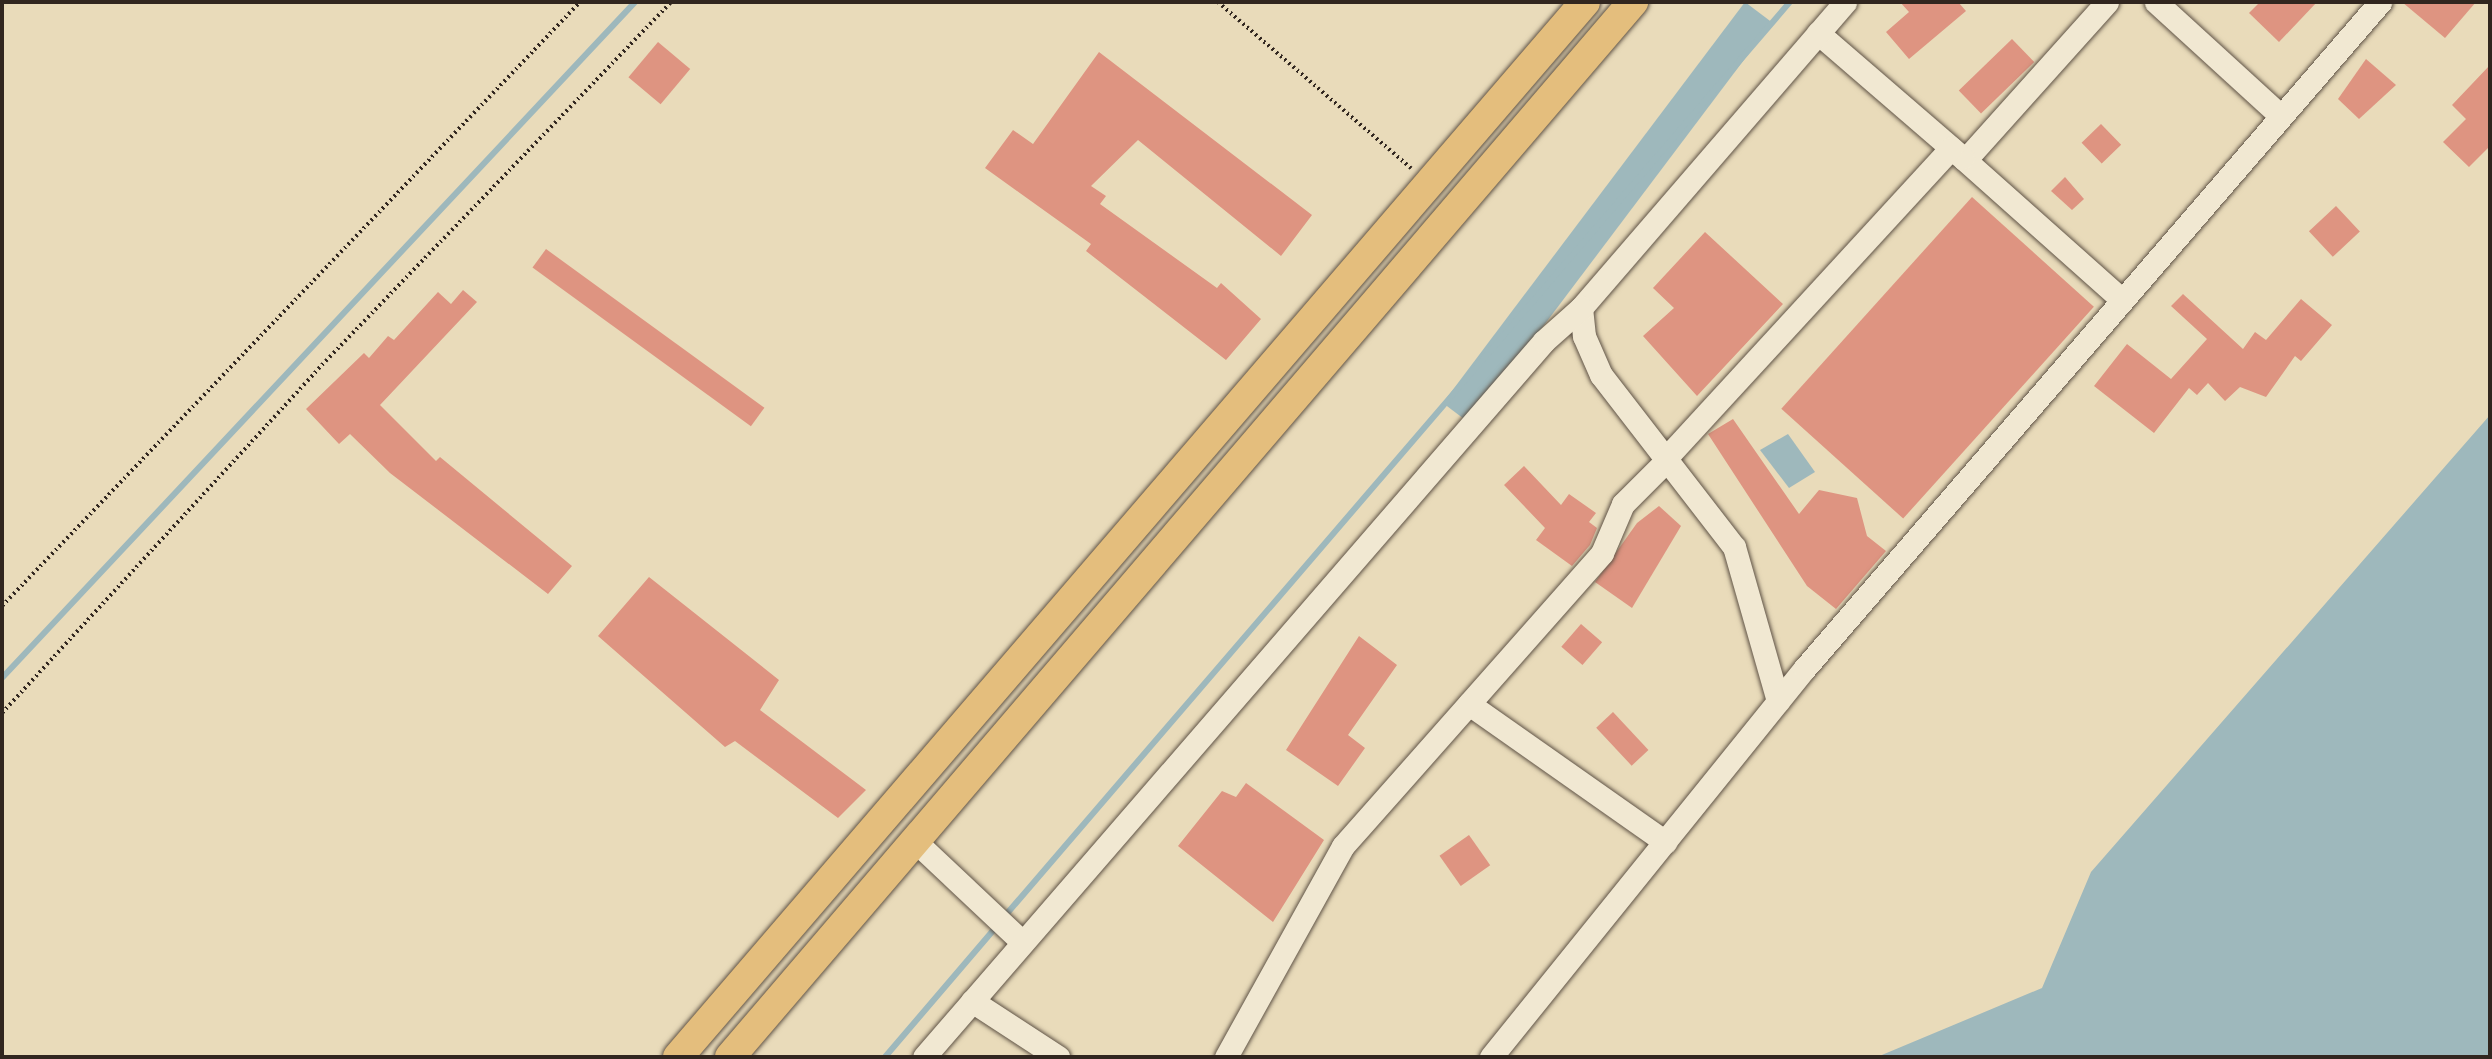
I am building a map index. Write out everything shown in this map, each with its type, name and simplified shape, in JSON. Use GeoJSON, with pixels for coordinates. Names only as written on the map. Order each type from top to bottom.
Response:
{"type":"FeatureCollection","features":[{"type":"Feature","properties":{"kind":"main road"},"geometry":{"type":"LineString","coordinates":[[678,1057],[1585,2]]}},
{"type":"Feature","properties":{"kind":"main road"},"geometry":{"type":"LineString","coordinates":[[730,1057],[1633,2]]}},
{"type":"Feature","properties":{"kind":"street"},"geometry":{"type":"LineString","coordinates":[[924,1057],[1020,940],[1544,341],[1581,308],[1845,2]]}},
{"type":"Feature","properties":{"kind":"street"},"geometry":{"type":"LineString","coordinates":[[1226,1057],[1343,846],[1602,553],[1623,504],[1958,154],[2108,2]]}},
{"type":"Feature","properties":{"kind":"street"},"geometry":{"type":"LineString","coordinates":[[2156,2],[2281,116]]}},
{"type":"Feature","properties":{"kind":"street"},"geometry":{"type":"LineString","coordinates":[[1492,1057],[1778,701],[2121,299],[2380,2]]}},
{"type":"Feature","properties":{"kind":"street"},"geometry":{"type":"LineString","coordinates":[[1818,33],[2121,299]]}},
{"type":"Feature","properties":{"kind":"street"},"geometry":{"type":"LineString","coordinates":[[1581,308],[1584,336],[1601,375],[1734,547],[1778,701]]}},
{"type":"Feature","properties":{"kind":"street"},"geometry":{"type":"LineString","coordinates":[[1469,704],[1665,842]]}},
{"type":"Feature","properties":{"kind":"street"},"geometry":{"type":"LineString","coordinates":[[916,842],[1020,940]]}},
{"type":"Feature","properties":{"kind":"street"},"geometry":{"type":"LineString","coordinates":[[972,1001],[1058,1057]]}},
{"type":"Feature","properties":{"kind":"path"},"geometry":{"type":"LineString","coordinates":[[2,606],[580,2]]}},
{"type":"Feature","properties":{"kind":"path"},"geometry":{"type":"LineString","coordinates":[[2,713],[318,369],[671,2]]}},
{"type":"Feature","properties":{"kind":"path"},"geometry":{"type":"LineString","coordinates":[[1218,2],[1428,184]]}},
{"type":"Feature","properties":{"kind":"water"},"geometry":{"type":"Polygon","coordinates":[[[1745,2],[1772,22],[1470,423],[1443,403],[1745,2]]]}},
{"type":"Feature","properties":{"kind":"water"},"geometry":{"type":"Polygon","coordinates":[[[2490,415],[2490,1057],[1877,1057],[2042,988],[2091,872],[2490,415]]]}},
{"type":"Feature","properties":{"kind":"water"},"geometry":{"type":"Polygon","coordinates":[[[1788,434],[1815,472],[1789,488],[1760,450],[1788,434]]]}},
{"type":"Feature","properties":{"kind":"building"},"geometry":{"type":"Polygon","coordinates":[[[1900,2],[1958,2],[1966,11],[1909,59],[1886,32],[1909,12],[1900,2]]]}},
{"type":"Feature","properties":{"kind":"building"},"geometry":{"type":"Polygon","coordinates":[[[2260,2],[2317,2],[2279,42],[2249,13],[2260,2]]]}},
{"type":"Feature","properties":{"kind":"building"},"geometry":{"type":"Polygon","coordinates":[[[2402,2],[2476,2],[2445,38],[2402,2]]]}},
{"type":"Feature","properties":{"kind":"building"},"geometry":{"type":"Polygon","coordinates":[[[2012,39],[2034,62],[1981,113],[1959,90],[2012,39]]]}},
{"type":"Feature","properties":{"kind":"building"},"geometry":{"type":"Polygon","coordinates":[[[658,42],[690,69],[661,104],[628,77],[658,42]]]}},
{"type":"Feature","properties":{"kind":"building"},"geometry":{"type":"Polygon","coordinates":[[[1099,52],[1312,215],[1281,256],[1138,140],[1091,186],[1106,196],[1100,204],[1217,288],[1221,283],[1261,319],[1226,360],[1086,251],[1091,244],[985,168],[1013,130],[1033,144],[1099,52]]]}},
{"type":"Feature","properties":{"kind":"building"},"geometry":{"type":"Polygon","coordinates":[[[2366,59],[2396,85],[2359,119],[2338,99],[2366,59]]]}},
{"type":"Feature","properties":{"kind":"building"},"geometry":{"type":"Polygon","coordinates":[[[2490,65],[2490,146],[2469,167],[2443,142],[2466,119],[2452,105],[2490,65]]]}},
{"type":"Feature","properties":{"kind":"building"},"geometry":{"type":"Polygon","coordinates":[[[2101,124],[2121,145],[2102,164],[2082,143],[2101,124]]]}},
{"type":"Feature","properties":{"kind":"building"},"geometry":{"type":"Polygon","coordinates":[[[2065,177],[2084,199],[2072,210],[2051,191],[2065,177]]]}},
{"type":"Feature","properties":{"kind":"building"},"geometry":{"type":"Polygon","coordinates":[[[1972,197],[2094,307],[1903,519],[1781,409],[1972,197]]]}},
{"type":"Feature","properties":{"kind":"building"},"geometry":{"type":"Polygon","coordinates":[[[2336,206],[2360,232],[2333,257],[2309,231],[2336,206]]]}},
{"type":"Feature","properties":{"kind":"building"},"geometry":{"type":"Polygon","coordinates":[[[1705,232],[1783,304],[1697,396],[1643,336],[1674,308],[1653,288],[1705,232]]]}},
{"type":"Feature","properties":{"kind":"building"},"geometry":{"type":"Polygon","coordinates":[[[546,249],[764,408],[751,426],[532,268],[546,249]]]}},
{"type":"Feature","properties":{"kind":"building"},"geometry":{"type":"Polygon","coordinates":[[[463,290],[477,302],[380,405],[436,461],[440,457],[572,566],[548,594],[390,473],[350,434],[339,444],[306,409],[364,353],[369,358],[388,336],[394,340],[438,292],[451,304],[463,290]]]}},
{"type":"Feature","properties":{"kind":"building"},"geometry":{"type":"Polygon","coordinates":[[[2183,294],[2243,349],[2255,332],[2266,340],[2301,299],[2332,325],[2301,361],[2295,356],[2266,397],[2240,387],[2225,401],[2208,383],[2197,395],[2189,388],[2154,433],[2094,386],[2127,344],[2171,379],[2207,339],[2171,306],[2183,294]]]}},
{"type":"Feature","properties":{"kind":"building"},"geometry":{"type":"Polygon","coordinates":[[[1733,419],[1799,514],[1819,490],[1857,498],[1867,536],[1886,551],[1836,609],[1807,586],[1708,434],[1733,419]]]}},
{"type":"Feature","properties":{"kind":"building"},"geometry":{"type":"Polygon","coordinates":[[[1524,466],[1561,505],[1569,494],[1596,513],[1589,522],[1597,528],[1590,545],[1572,566],[1536,540],[1545,528],[1504,485],[1524,466]]]}},
{"type":"Feature","properties":{"kind":"building"},"geometry":{"type":"Polygon","coordinates":[[[1659,506],[1681,526],[1632,608],[1595,582],[1637,523],[1659,506]]]}},
{"type":"Feature","properties":{"kind":"building"},"geometry":{"type":"Polygon","coordinates":[[[649,577],[779,680],[760,710],[866,790],[838,818],[735,741],[725,747],[598,636],[649,577]]]}},
{"type":"Feature","properties":{"kind":"building"},"geometry":{"type":"Polygon","coordinates":[[[1581,624],[1602,642],[1582,665],[1561,647],[1581,624]]]}},
{"type":"Feature","properties":{"kind":"building"},"geometry":{"type":"Polygon","coordinates":[[[1359,636],[1397,665],[1348,735],[1365,748],[1338,786],[1286,750],[1359,636]]]}},
{"type":"Feature","properties":{"kind":"building"},"geometry":{"type":"Polygon","coordinates":[[[1613,712],[1648,750],[1632,766],[1596,728],[1613,712]]]}},
{"type":"Feature","properties":{"kind":"building"},"geometry":{"type":"Polygon","coordinates":[[[1246,783],[1324,840],[1273,922],[1178,846],[1222,791],[1236,797],[1246,783]]]}},
{"type":"Feature","properties":{"kind":"building"},"geometry":{"type":"Polygon","coordinates":[[[1469,835],[1490,865],[1461,886],[1440,856],[1469,835]]]}},
{"type":"Feature","properties":{"kind":"waterway"},"geometry":{"type":"LineString","coordinates":[[2,678],[635,2]]}},
{"type":"Feature","properties":{"kind":"waterway"},"geometry":{"type":"LineString","coordinates":[[1004,917],[1790,2]]}},
{"type":"Feature","properties":{"kind":"waterway"},"geometry":{"type":"LineString","coordinates":[[885,1057],[997,926]]}}]}
